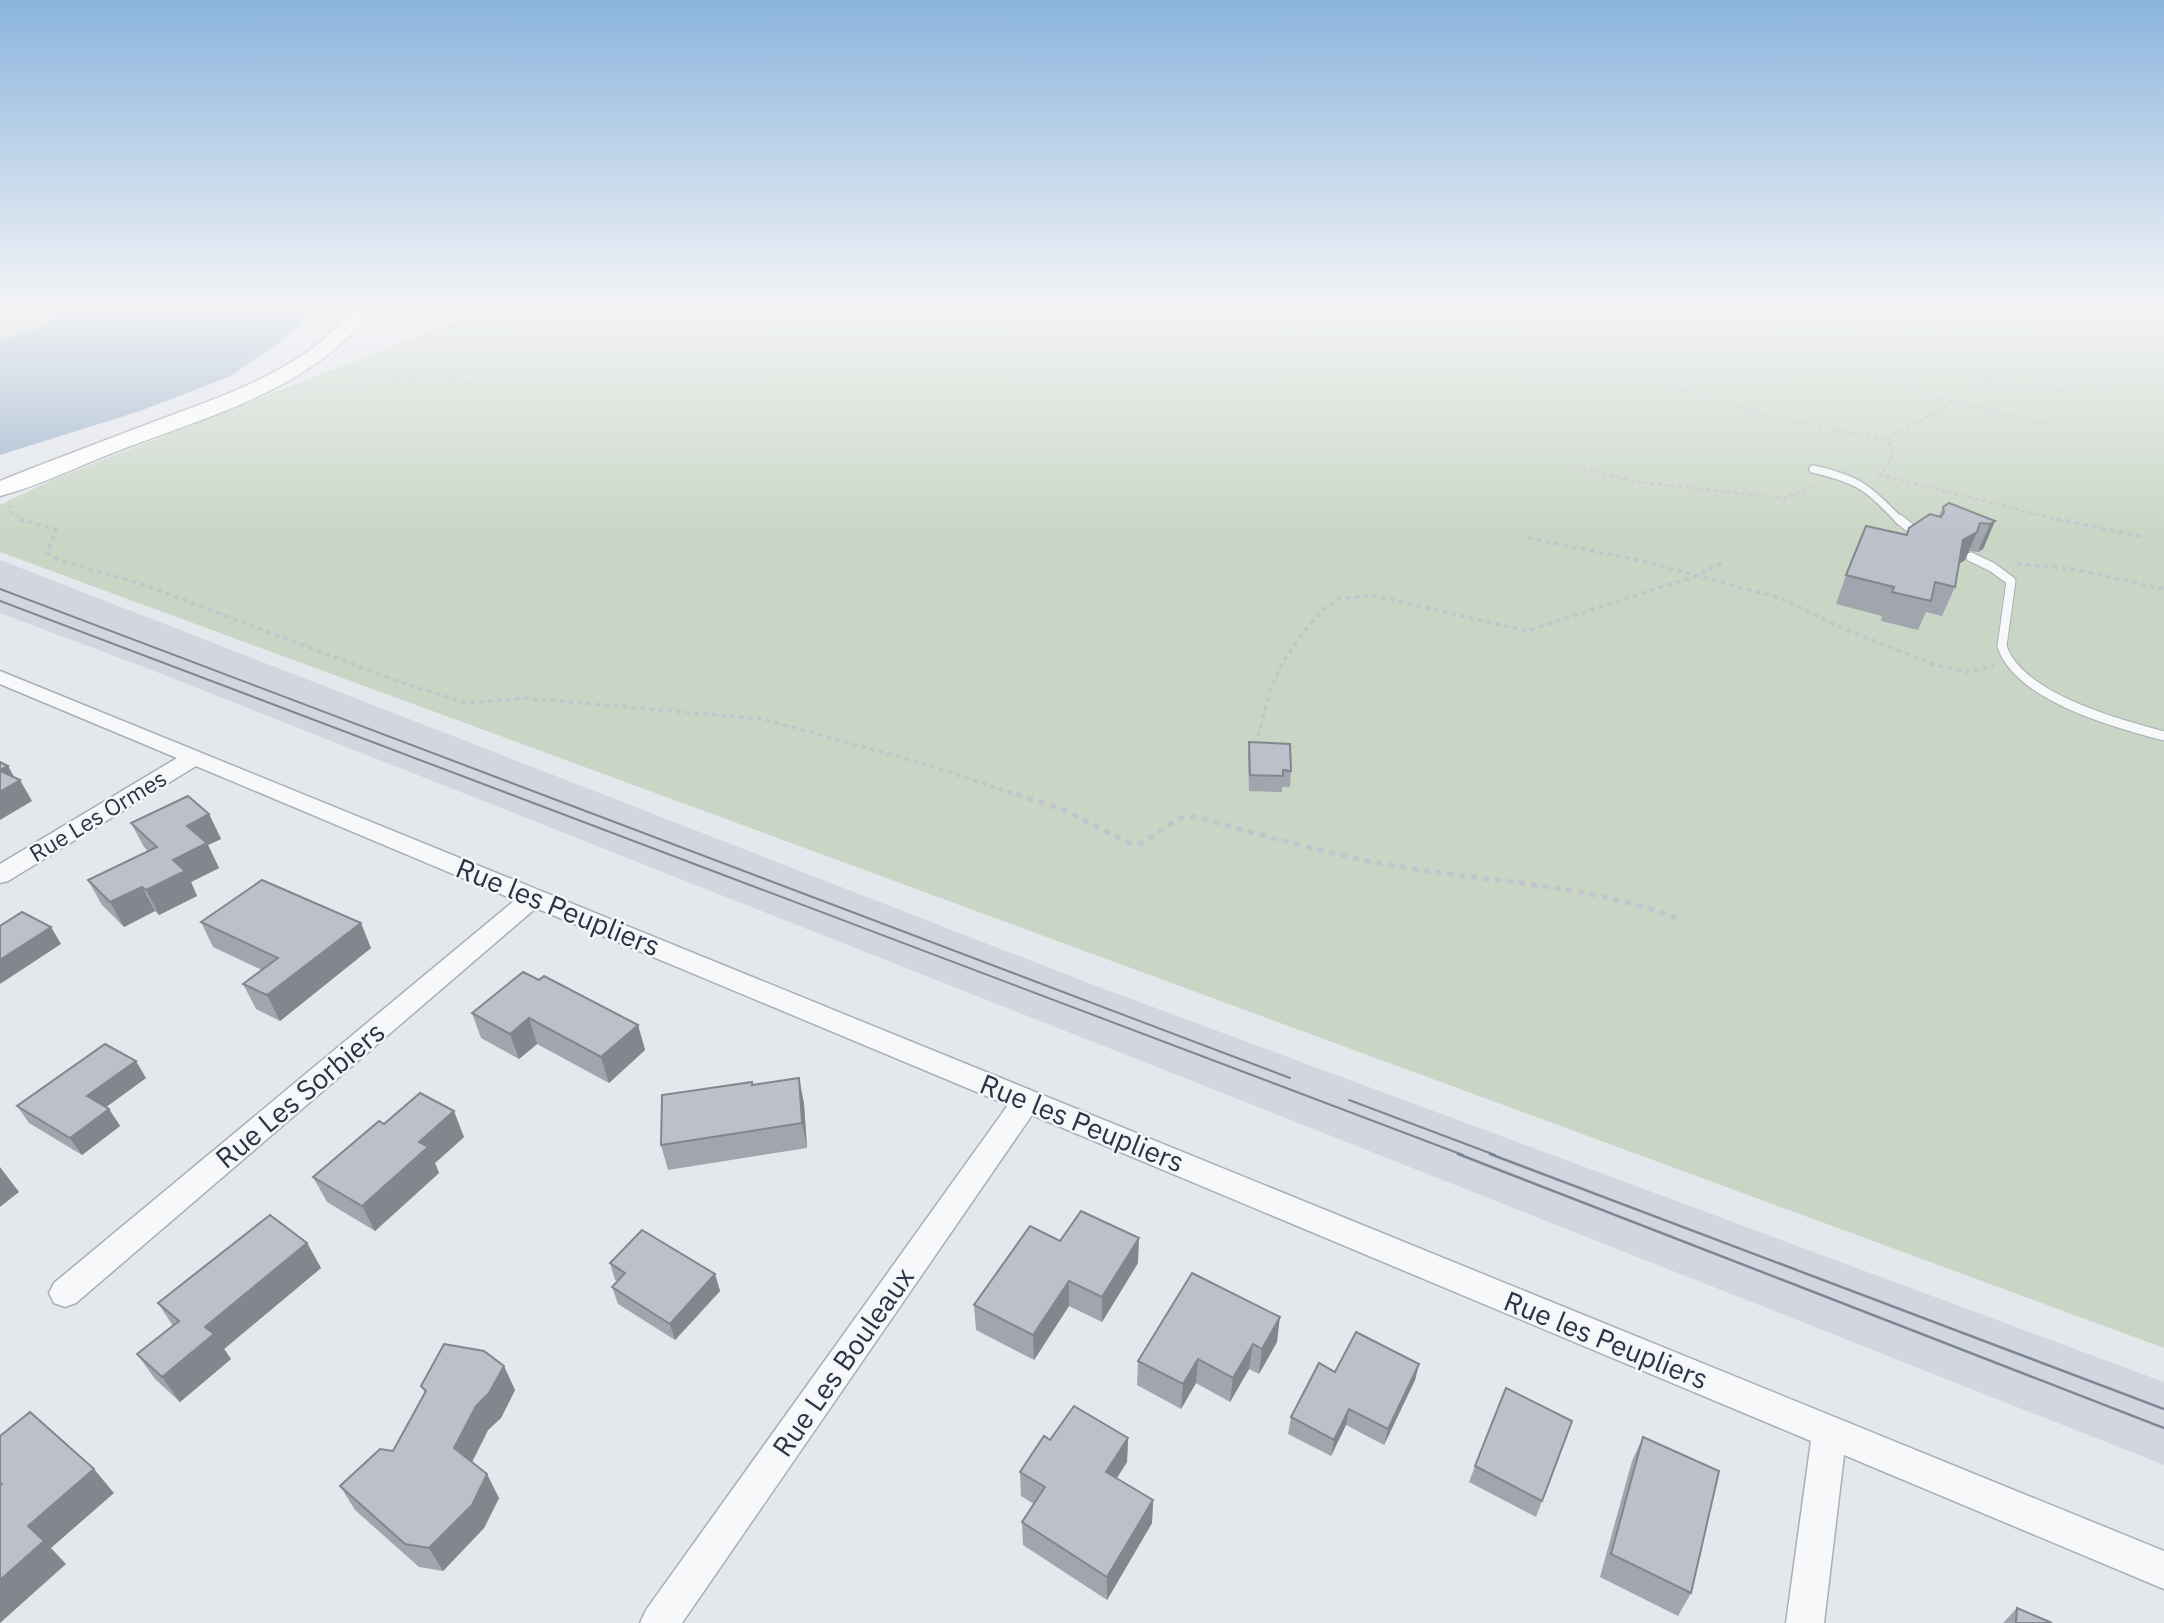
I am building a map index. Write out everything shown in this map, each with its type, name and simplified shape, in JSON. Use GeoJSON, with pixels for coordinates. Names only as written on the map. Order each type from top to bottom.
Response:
{"type":"FeatureCollection","features":[{"type":"Feature","properties":{"kind":"street"},"geometry":{"type":"LineString","coordinates":[[8,494],[261,384]]}},
{"type":"Feature","properties":{"kind":"street","name":"Rue les Peupliers"},"geometry":{"type":"LineString","coordinates":[[0,677],[2164,1570]]}},
{"type":"Feature","properties":{"kind":"street","name":"Rue Les Ormes"},"geometry":{"type":"LineString","coordinates":[[0,875],[195,757]]}},
{"type":"Feature","properties":{"kind":"street","name":"Rue Les Sorbiers"},"geometry":{"type":"LineString","coordinates":[[65,1293],[534,897]]}},
{"type":"Feature","properties":{"kind":"street","name":"Rue Les Bouleaux"},"geometry":{"type":"LineString","coordinates":[[659,1623],[1027,1101]]}},
{"type":"Feature","properties":{"kind":"street"},"geometry":{"type":"LineString","coordinates":[[1805,1623],[1829,1432]]}},
{"type":"Feature","properties":{"kind":"lane"},"geometry":{"type":"LineString","coordinates":[[1813,469],[1858,483],[1873,493],[1907,528],[1926,538]]}},
{"type":"Feature","properties":{"kind":"lane"},"geometry":{"type":"LineString","coordinates":[[1970,557],[1992,567],[2011,581],[2002,647],[2011,662],[2029,681],[2053,697],[2088,713],[2164,736]]}},
{"type":"Feature","properties":{"kind":"path"},"geometry":{"type":"LineString","coordinates":[[282,400],[336,387],[373,384]]}},
{"type":"Feature","properties":{"kind":"path"},"geometry":{"type":"LineString","coordinates":[[1902,384],[1952,402],[2052,425]]}},
{"type":"Feature","properties":{"kind":"path"},"geometry":{"type":"LineString","coordinates":[[1676,388],[1770,417],[1888,440],[1952,402],[1989,384]]}},
{"type":"Feature","properties":{"kind":"path"},"geometry":{"type":"LineString","coordinates":[[1998,384],[2075,392],[2164,393]]}},
{"type":"Feature","properties":{"kind":"path"},"geometry":{"type":"LineString","coordinates":[[1576,466],[1637,482],[1784,498],[1804,489],[1858,483],[1879,475],[1892,462],[1894,451],[1888,440]]}},
{"type":"Feature","properties":{"kind":"path"},"geometry":{"type":"LineString","coordinates":[[1879,475],[2074,523],[2145,537]]}},
{"type":"Feature","properties":{"kind":"path"},"geometry":{"type":"LineString","coordinates":[[8,494],[9,511],[13,515],[56,530],[49,542],[47,553],[61,561],[142,584],[400,682],[467,703],[524,698],[763,719],[924,764],[1064,810],[1129,844],[1142,843],[1180,818],[1195,817],[1401,867],[1591,892],[1627,900],[1678,919]]}},
{"type":"Feature","properties":{"kind":"path"},"geometry":{"type":"LineString","coordinates":[[1528,538],[1638,560],[1780,598],[1837,626],[1935,665],[1967,671],[2011,662]]}},
{"type":"Feature","properties":{"kind":"path"},"geometry":{"type":"LineString","coordinates":[[1254,757],[1267,696],[1278,668],[1301,635],[1333,601],[1348,596],[1371,596],[1527,631],[1695,576],[1726,561]]}},
{"type":"Feature","properties":{"kind":"path"},"geometry":{"type":"LineString","coordinates":[[1992,567],[2007,564],[2054,565],[2164,589]]}},
{"type":"Feature","properties":{"kind":"shaded area"},"geometry":{"type":"Polygon","coordinates":[[[0,560],[1091,984],[2164,1382],[2164,1465],[144,667],[0,613],[0,560]]]}},
{"type":"Feature","properties":{"kind":"green space"},"geometry":{"type":"Polygon","coordinates":[[[297,384],[2164,384],[2164,1348],[0,552],[0,505],[52,480],[297,384]]]}},
{"type":"Feature","properties":{"kind":"water"},"geometry":{"type":"Polygon","coordinates":[[[0,384],[211,384],[140,411],[0,455],[0,384]]]}},
{"type":"Feature","properties":{"kind":"building"},"geometry":{"type":"Polygon","coordinates":[[[1949,503],[1995,521],[1990,524],[1980,523],[1977,532],[1963,540],[1955,587],[1935,582],[1931,601],[1892,592],[1894,587],[1846,575],[1866,526],[1907,535],[1909,528],[1930,514],[1941,517],[1943,507],[1949,503]]]}},
{"type":"Feature","properties":{"kind":"building"},"geometry":{"type":"Polygon","coordinates":[[[1249,742],[1290,744],[1291,771],[1283,770],[1283,776],[1250,775],[1249,742]]]}},
{"type":"Feature","properties":{"kind":"building"},"geometry":{"type":"Polygon","coordinates":[[[0,762],[8,766],[0,770],[0,762]]]}},
{"type":"Feature","properties":{"kind":"building"},"geometry":{"type":"Polygon","coordinates":[[[0,771],[20,780],[0,792],[0,771]]]}},
{"type":"Feature","properties":{"kind":"building"},"geometry":{"type":"Polygon","coordinates":[[[188,796],[209,814],[187,826],[207,843],[173,860],[185,871],[146,890],[142,887],[110,902],[88,880],[157,847],[131,823],[188,796]]]}},
{"type":"Feature","properties":{"kind":"building"},"geometry":{"type":"Polygon","coordinates":[[[262,880],[361,923],[267,995],[243,984],[278,958],[201,922],[262,880]]]}},
{"type":"Feature","properties":{"kind":"building"},"geometry":{"type":"Polygon","coordinates":[[[22,912],[51,927],[0,960],[0,926],[22,912]]]}},
{"type":"Feature","properties":{"kind":"building"},"geometry":{"type":"Polygon","coordinates":[[[523,972],[539,980],[544,976],[638,1025],[601,1057],[529,1018],[510,1034],[472,1013],[523,972]]]}},
{"type":"Feature","properties":{"kind":"building"},"geometry":{"type":"Polygon","coordinates":[[[105,1044],[136,1061],[87,1096],[109,1109],[70,1138],[17,1106],[105,1044]]]}},
{"type":"Feature","properties":{"kind":"building"},"geometry":{"type":"Polygon","coordinates":[[[799,1078],[802,1123],[661,1145],[662,1095],[799,1078]]]}},
{"type":"Feature","properties":{"kind":"building"},"geometry":{"type":"Polygon","coordinates":[[[420,1093],[454,1111],[419,1142],[428,1147],[362,1206],[313,1177],[379,1121],[384,1124],[420,1093]]]}},
{"type":"Feature","properties":{"kind":"building"},"geometry":{"type":"Polygon","coordinates":[[[1081,1211],[1139,1238],[1102,1297],[1069,1281],[1033,1335],[974,1305],[1030,1226],[1060,1241],[1081,1211]]]}},
{"type":"Feature","properties":{"kind":"building"},"geometry":{"type":"Polygon","coordinates":[[[270,1215],[307,1243],[205,1327],[214,1334],[162,1377],[137,1354],[179,1321],[158,1303],[270,1215]]]}},
{"type":"Feature","properties":{"kind":"building"},"geometry":{"type":"Polygon","coordinates":[[[642,1230],[715,1274],[670,1324],[612,1287],[625,1273],[610,1263],[642,1230]]]}},
{"type":"Feature","properties":{"kind":"building"},"geometry":{"type":"Polygon","coordinates":[[[1192,1273],[1280,1317],[1262,1349],[1253,1344],[1233,1378],[1198,1359],[1183,1384],[1138,1361],[1192,1273]]]}},
{"type":"Feature","properties":{"kind":"building"},"geometry":{"type":"Polygon","coordinates":[[[1356,1332],[1419,1364],[1388,1429],[1349,1409],[1334,1440],[1291,1417],[1319,1363],[1335,1372],[1356,1332]]]}},
{"type":"Feature","properties":{"kind":"building"},"geometry":{"type":"Polygon","coordinates":[[[444,1344],[484,1351],[504,1366],[489,1393],[476,1406],[454,1448],[487,1474],[472,1505],[429,1548],[405,1544],[340,1486],[380,1449],[393,1451],[426,1391],[421,1386],[444,1344]]]}},
{"type":"Feature","properties":{"kind":"building"},"geometry":{"type":"Polygon","coordinates":[[[1506,1388],[1572,1421],[1542,1501],[1475,1466],[1506,1388]]]}},
{"type":"Feature","properties":{"kind":"building"},"geometry":{"type":"Polygon","coordinates":[[[1074,1406],[1128,1438],[1106,1472],[1153,1500],[1107,1577],[1022,1522],[1045,1487],[1020,1472],[1044,1436],[1050,1440],[1074,1406]]]}},
{"type":"Feature","properties":{"kind":"building"},"geometry":{"type":"Polygon","coordinates":[[[30,1412],[94,1469],[28,1526],[44,1541],[0,1580],[0,1436],[30,1412]]]}},
{"type":"Feature","properties":{"kind":"building"},"geometry":{"type":"Polygon","coordinates":[[[1643,1437],[1719,1471],[1691,1593],[1611,1554],[1643,1437]]]}},
{"type":"Feature","properties":{"kind":"building"},"geometry":{"type":"Polygon","coordinates":[[[2017,1608],[2052,1623],[2016,1623],[2017,1608]]]}},
{"type":"Feature","properties":{"kind":"tram line"},"geometry":{"type":"LineString","coordinates":[[0,589],[1290,1078]]}},
{"type":"Feature","properties":{"kind":"tram line"},"geometry":{"type":"LineString","coordinates":[[0,601],[1463,1155]]}},
{"type":"Feature","properties":{"kind":"tram line"},"geometry":{"type":"LineString","coordinates":[[1349,1100],[1495,1155]]}},
{"type":"Feature","properties":{"kind":"tram line"},"geometry":{"type":"LineString","coordinates":[[1458,1154],[2164,1428]]}},
{"type":"Feature","properties":{"kind":"tram line"},"geometry":{"type":"LineString","coordinates":[[1490,1154],[2164,1409]]}}]}
